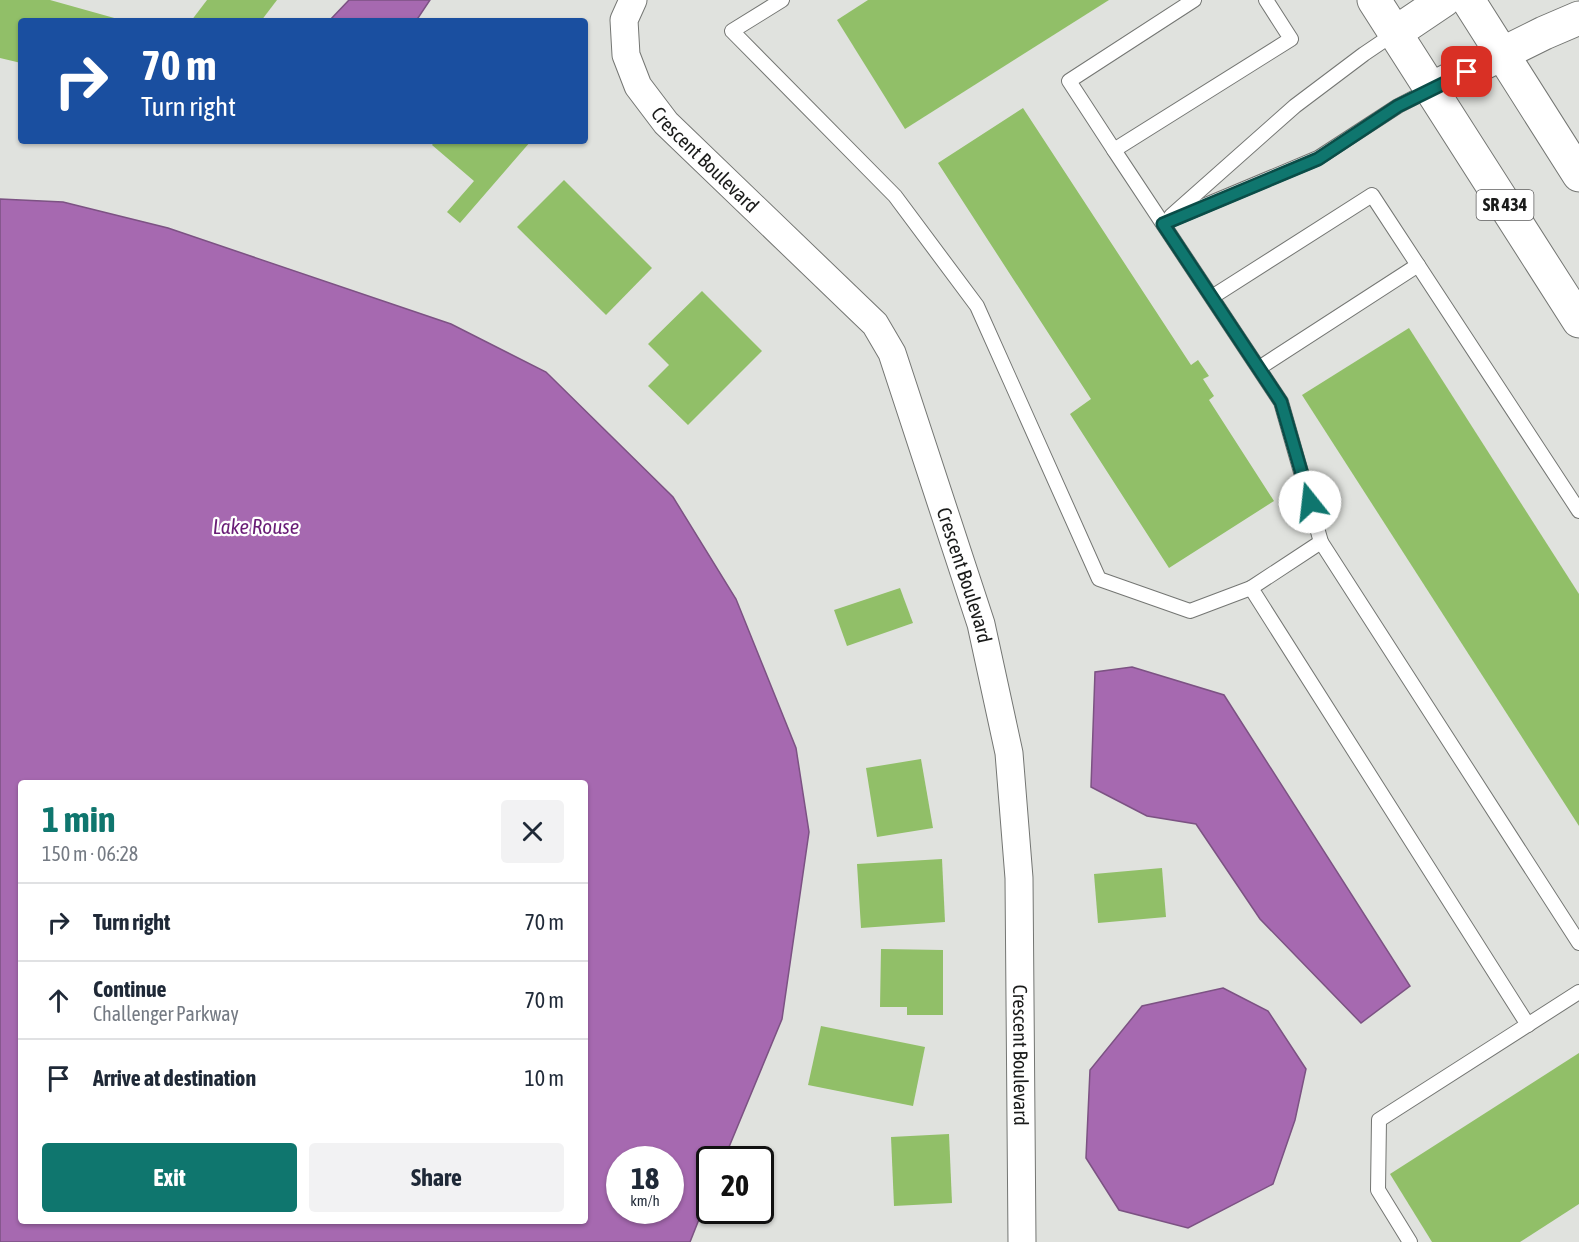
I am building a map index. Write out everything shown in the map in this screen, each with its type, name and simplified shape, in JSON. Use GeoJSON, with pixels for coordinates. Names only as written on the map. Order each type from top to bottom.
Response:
{"type":"FeatureCollection","features":[{"type":"Feature","properties":{"kind":"main road","name":"SR 434"},"geometry":{"type":"LineString","coordinates":[[1374,0],[1579,321]]}},
{"type":"Feature","properties":{"kind":"main road"},"geometry":{"type":"LineString","coordinates":[[1395,33],[1444,0]]}},
{"type":"Feature","properties":{"kind":"main road"},"geometry":{"type":"LineString","coordinates":[[1468,0],[1579,175]]}},
{"type":"Feature","properties":{"kind":"main road"},"geometry":{"type":"LineString","coordinates":[[1431,89],[1579,18]]}},
{"type":"Feature","properties":{"kind":"street","name":"Crescent Boulevard"},"geometry":{"type":"LineString","coordinates":[[629,10],[626,55],[638,86],[666,123],[874,324],[892,353],[981,624],[1009,753],[1019,878],[1022,1242]]}},
{"type":"Feature","properties":{"kind":"lane"},"geometry":{"type":"LineString","coordinates":[[782,0],[732,31],[895,196],[978,306],[1099,579],[1190,610],[1251,588],[1321,542]]}},
{"type":"Feature","properties":{"kind":"lane"},"geometry":{"type":"LineString","coordinates":[[1194,0],[1069,81],[1281,402],[1321,542],[1579,943]]}},
{"type":"Feature","properties":{"kind":"lane"},"geometry":{"type":"LineString","coordinates":[[1114,150],[1291,39],[1266,0]]}},
{"type":"Feature","properties":{"kind":"lane"},"geometry":{"type":"LineString","coordinates":[[1163,224],[1295,106],[1395,33]]}},
{"type":"Feature","properties":{"kind":"lane"},"geometry":{"type":"LineString","coordinates":[[1163,224],[1318,159],[1398,106],[1431,89]]}},
{"type":"Feature","properties":{"kind":"lane"},"geometry":{"type":"LineString","coordinates":[[1212,297],[1372,195],[1579,511]]}},
{"type":"Feature","properties":{"kind":"lane"},"geometry":{"type":"LineString","coordinates":[[1258,368],[1418,266]]}},
{"type":"Feature","properties":{"kind":"lane"},"geometry":{"type":"LineString","coordinates":[[1251,588],[1528,1025]]}},
{"type":"Feature","properties":{"kind":"lane"},"geometry":{"type":"LineString","coordinates":[[1410,1242],[1378,1190],[1379,1120],[1579,992]]}},
{"type":"Feature","properties":{"kind":"water"},"geometry":{"type":"Polygon","coordinates":[[[349,0],[430,0],[418,18],[332,18],[349,0]]]}},
{"type":"Feature","properties":{"kind":"water","name":"Lake Rouse"},"geometry":{"type":"Polygon","coordinates":[[[0,199],[63,202],[168,228],[451,324],[546,372],[673,497],[736,599],[796,748],[809,832],[782,1019],[729,1146],[696,1146],[697,1224],[690,1242],[0,1242],[0,199]]]}},
{"type":"Feature","properties":{"kind":"water"},"geometry":{"type":"Polygon","coordinates":[[[1132,667],[1224,695],[1410,986],[1361,1023],[1260,919],[1196,824],[1147,816],[1091,787],[1095,672],[1132,667]]]}},
{"type":"Feature","properties":{"kind":"water"},"geometry":{"type":"Polygon","coordinates":[[[1223,988],[1268,1011],[1306,1069],[1295,1120],[1273,1184],[1188,1228],[1119,1210],[1086,1158],[1090,1070],[1142,1006],[1223,988]]]}},
{"type":"Feature","properties":{"kind":"building"},"geometry":{"type":"Polygon","coordinates":[[[0,0],[50,0],[114,18],[18,18],[18,62],[0,58],[0,0]]]}},
{"type":"Feature","properties":{"kind":"building"},"geometry":{"type":"Polygon","coordinates":[[[207,0],[277,0],[263,18],[193,18],[207,0]]]}},
{"type":"Feature","properties":{"kind":"building"},"geometry":{"type":"Polygon","coordinates":[[[868,0],[1109,0],[905,129],[837,20],[868,0]]]}},
{"type":"Feature","properties":{"kind":"building"},"geometry":{"type":"Polygon","coordinates":[[[1023,108],[1191,365],[1198,360],[1209,376],[1203,379],[1214,396],[1209,400],[1274,501],[1169,568],[1070,414],[1091,399],[938,163],[1023,108]]]}},
{"type":"Feature","properties":{"kind":"building"},"geometry":{"type":"Polygon","coordinates":[[[528,144],[460,223],[447,212],[474,181],[432,145],[528,144]]]}},
{"type":"Feature","properties":{"kind":"building"},"geometry":{"type":"Polygon","coordinates":[[[564,180],[652,268],[606,315],[517,227],[564,180]]]}},
{"type":"Feature","properties":{"kind":"building"},"geometry":{"type":"Polygon","coordinates":[[[702,291],[762,351],[688,425],[648,386],[669,365],[648,344],[702,291]]]}},
{"type":"Feature","properties":{"kind":"building"},"geometry":{"type":"Polygon","coordinates":[[[1409,328],[1579,594],[1579,826],[1302,395],[1409,328]]]}},
{"type":"Feature","properties":{"kind":"building"},"geometry":{"type":"Polygon","coordinates":[[[900,588],[913,623],[847,646],[834,610],[900,588]]]}},
{"type":"Feature","properties":{"kind":"building"},"geometry":{"type":"Polygon","coordinates":[[[921,759],[933,828],[877,837],[866,768],[921,759]]]}},
{"type":"Feature","properties":{"kind":"building"},"geometry":{"type":"Polygon","coordinates":[[[942,859],[945,922],[861,928],[857,864],[942,859]]]}},
{"type":"Feature","properties":{"kind":"building"},"geometry":{"type":"Polygon","coordinates":[[[1162,868],[1166,917],[1098,923],[1094,874],[1162,868]]]}},
{"type":"Feature","properties":{"kind":"building"},"geometry":{"type":"Polygon","coordinates":[[[881,949],[943,950],[943,1015],[907,1015],[907,1007],[880,1007],[881,949]]]}},
{"type":"Feature","properties":{"kind":"building"},"geometry":{"type":"Polygon","coordinates":[[[821,1026],[925,1047],[913,1106],[808,1085],[821,1026]]]}},
{"type":"Feature","properties":{"kind":"building"},"geometry":{"type":"Polygon","coordinates":[[[1579,1053],[1579,1204],[1520,1242],[1432,1242],[1390,1174],[1579,1053]]]}},
{"type":"Feature","properties":{"kind":"building"},"geometry":{"type":"Polygon","coordinates":[[[949,1134],[952,1203],[894,1206],[891,1137],[949,1134]]]}},
{"type":"Feature","properties":{"kind":"route"},"geometry":{"type":"LineString","coordinates":[[1310,502],[1281,402],[1163,224],[1318,159],[1398,106],[1467,72]]}}]}
